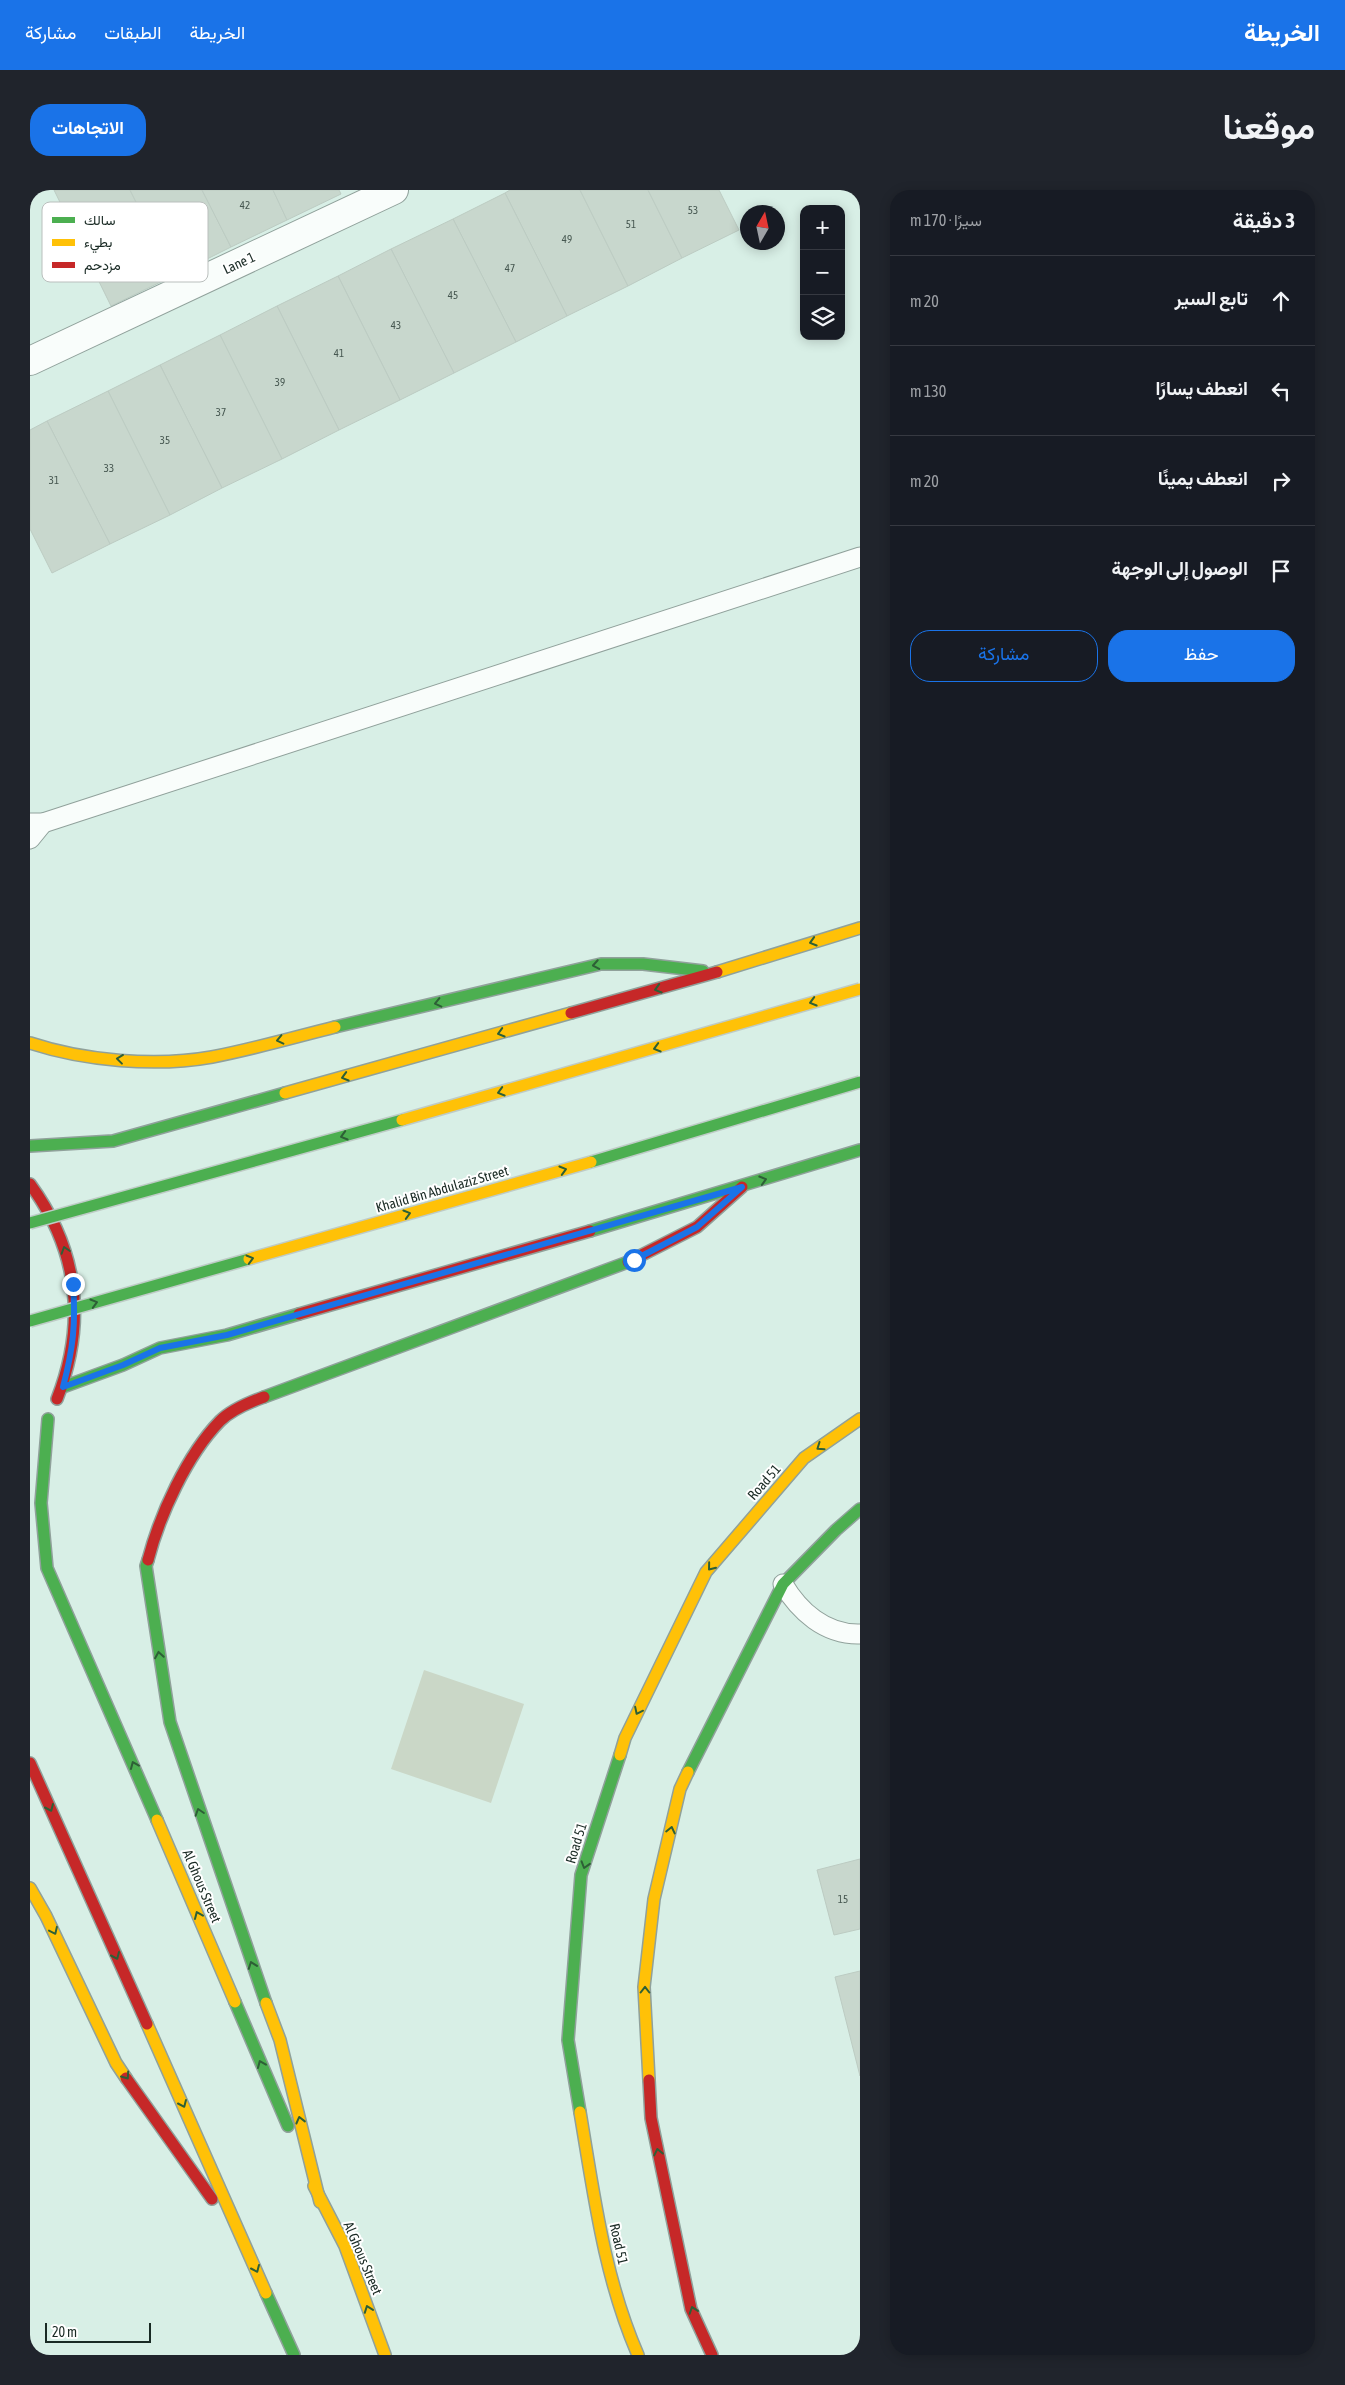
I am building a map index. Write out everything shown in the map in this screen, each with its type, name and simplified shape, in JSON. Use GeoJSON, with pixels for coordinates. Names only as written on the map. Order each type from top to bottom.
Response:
{"type":"FeatureCollection","features":[{"type":"Feature","properties":{"kind":"main road"},"geometry":{"type":"LineString","coordinates":[[30,1146],[113,1141],[714,973],[860,928]]}},
{"type":"Feature","properties":{"kind":"main road"},"geometry":{"type":"LineString","coordinates":[[30,1044],[57,1052],[145,1062],[211,1057],[601,964],[643,964],[714,973]]}},
{"type":"Feature","properties":{"kind":"main road"},"geometry":{"type":"LineString","coordinates":[[30,1223],[580,1070],[860,989]]}},
{"type":"Feature","properties":{"kind":"main road","name":"Khalid Bin Abdulaziz Street"},"geometry":{"type":"LineString","coordinates":[[30,1321],[588,1163],[860,1082]]}},
{"type":"Feature","properties":{"kind":"main road"},"geometry":{"type":"LineString","coordinates":[[63,1387],[123,1365],[160,1348],[227,1335],[742,1187],[860,1150]]}},
{"type":"Feature","properties":{"kind":"main road"},"geometry":{"type":"LineString","coordinates":[[30,1184],[52,1218],[66,1250],[73,1284],[76,1319],[72,1354],[63,1387],[48,1419],[34,1439]]}},
{"type":"Feature","properties":{"kind":"main road"},"geometry":{"type":"LineString","coordinates":[[320,2202],[280,2040],[238,1928],[170,1722],[146,1566],[154,1536],[173,1494],[195,1454],[221,1420],[244,1406],[339,1368],[634,1260],[697,1227],[742,1187]]}},
{"type":"Feature","properties":{"kind":"main road","name":"Al Ghous Street"},"geometry":{"type":"LineString","coordinates":[[48,1419],[41,1503],[47,1568],[102,1691],[320,2202],[345,2246],[385,2355]]}},
{"type":"Feature","properties":{"kind":"main road","name":"Road 51"},"geometry":{"type":"LineString","coordinates":[[638,2355],[628,2332],[602,2248],[568,2040],[582,1875],[625,1738],[706,1572],[804,1458],[860,1419]]}},
{"type":"Feature","properties":{"kind":"main road"},"geometry":{"type":"LineString","coordinates":[[712,2355],[691,2309],[651,2118],[644,1987],[654,1899],[680,1788],[783,1584],[836,1530],[860,1509]]}},
{"type":"Feature","properties":{"kind":"main road"},"geometry":{"type":"LineString","coordinates":[[30,1763],[294,2355]]}},
{"type":"Feature","properties":{"kind":"main road"},"geometry":{"type":"LineString","coordinates":[[30,1888],[46,1916],[116,2063],[248,2251]]}},
{"type":"Feature","properties":{"kind":"street","name":"Lane 1"},"geometry":{"type":"LineString","coordinates":[[208,277],[394,190]]}},
{"type":"Feature","properties":{"kind":"street","name":"Lane 1"},"geometry":{"type":"LineString","coordinates":[[30,361],[198,282]]}},
{"type":"Feature","properties":{"kind":"lane"},"geometry":{"type":"LineString","coordinates":[[30,839],[36,823],[860,557]]}},
{"type":"Feature","properties":{"kind":"lane"},"geometry":{"type":"LineString","coordinates":[[30,1033],[57,1052]]}},
{"type":"Feature","properties":{"kind":"lane"},"geometry":{"type":"LineString","coordinates":[[783,1584],[798,1605],[818,1623],[834,1630],[860,1634]]}},
{"type":"Feature","properties":{"kind":"green space"},"geometry":{"type":"Polygon","coordinates":[[[424,1670],[524,1704],[491,1803],[391,1769],[424,1670]]]}},
{"type":"Feature","properties":{"kind":"building"},"geometry":{"type":"Polygon","coordinates":[[[54,190],[130,190],[136,202],[60,202],[54,190]]]}},
{"type":"Feature","properties":{"kind":"building"},"geometry":{"type":"Polygon","coordinates":[[[130,190],[202,190],[231,247],[208,258],[208,202],[136,202],[130,190]]]}},
{"type":"Feature","properties":{"kind":"building"},"geometry":{"type":"Polygon","coordinates":[[[202,190],[273,190],[287,220],[231,247],[202,190]]]}},
{"type":"Feature","properties":{"kind":"building"},"geometry":{"type":"Polygon","coordinates":[[[273,190],[339,190],[341,194],[287,220],[273,190]]]}},
{"type":"Feature","properties":{"kind":"building"},"geometry":{"type":"Polygon","coordinates":[[[510,190],[580,190],[628,286],[567,316],[505,193],[510,190]]]}},
{"type":"Feature","properties":{"kind":"building"},"geometry":{"type":"Polygon","coordinates":[[[580,190],[648,190],[682,258],[628,286],[580,190]]]}},
{"type":"Feature","properties":{"kind":"building"},"geometry":{"type":"Polygon","coordinates":[[[648,190],[719,190],[739,230],[682,258],[648,190]]]}},
{"type":"Feature","properties":{"kind":"building"},"geometry":{"type":"Polygon","coordinates":[[[505,193],[567,316],[516,342],[453,219],[505,193]]]}},
{"type":"Feature","properties":{"kind":"building"},"geometry":{"type":"Polygon","coordinates":[[[453,219],[516,342],[454,373],[391,249],[453,219]]]}},
{"type":"Feature","properties":{"kind":"building"},"geometry":{"type":"Polygon","coordinates":[[[391,249],[454,373],[400,400],[338,276],[391,249]]]}},
{"type":"Feature","properties":{"kind":"building"},"geometry":{"type":"Polygon","coordinates":[[[338,276],[400,400],[339,430],[277,306],[338,276]]]}},
{"type":"Feature","properties":{"kind":"building"},"geometry":{"type":"Polygon","coordinates":[[[99,282],[161,282],[111,306],[99,282]]]}},
{"type":"Feature","properties":{"kind":"building"},"geometry":{"type":"Polygon","coordinates":[[[277,306],[339,430],[282,459],[220,335],[277,306]]]}},
{"type":"Feature","properties":{"kind":"building"},"geometry":{"type":"Polygon","coordinates":[[[220,335],[282,459],[222,488],[160,365],[220,335]]]}},
{"type":"Feature","properties":{"kind":"building"},"geometry":{"type":"Polygon","coordinates":[[[160,365],[222,488],[170,515],[108,391],[160,365]]]}},
{"type":"Feature","properties":{"kind":"building"},"geometry":{"type":"Polygon","coordinates":[[[108,391],[170,515],[110,544],[47,421],[108,391]]]}},
{"type":"Feature","properties":{"kind":"building"},"geometry":{"type":"Polygon","coordinates":[[[47,421],[110,544],[52,573],[30,529],[30,430],[47,421]]]}},
{"type":"Feature","properties":{"kind":"building"},"geometry":{"type":"Polygon","coordinates":[[[860,1859],[860,1929],[834,1935],[817,1870],[860,1859]]]}},
{"type":"Feature","properties":{"kind":"building"},"geometry":{"type":"Polygon","coordinates":[[[860,1971],[860,2076],[835,1977],[860,1971]]]}},
{"type":"Feature","properties":{"kind":"traffic: fast"},"geometry":{"type":"LineString","coordinates":[[335,1027],[601,964],[643,964],[703,971]]}},
{"type":"Feature","properties":{"kind":"traffic: fast"},"geometry":{"type":"LineString","coordinates":[[591,1162],[860,1082]]}},
{"type":"Feature","properties":{"kind":"traffic: fast"},"geometry":{"type":"LineString","coordinates":[[30,1146],[113,1141],[285,1093]]}},
{"type":"Feature","properties":{"kind":"traffic: fast"},"geometry":{"type":"LineString","coordinates":[[30,1223],[402,1120]]}},
{"type":"Feature","properties":{"kind":"traffic: fast"},"geometry":{"type":"LineString","coordinates":[[590,1231],[860,1150]]}},
{"type":"Feature","properties":{"kind":"traffic: fast"},"geometry":{"type":"LineString","coordinates":[[30,1321],[249,1259]]}},
{"type":"Feature","properties":{"kind":"traffic: fast"},"geometry":{"type":"LineString","coordinates":[[264,1397],[628,1262]]}},
{"type":"Feature","properties":{"kind":"traffic: fast"},"geometry":{"type":"LineString","coordinates":[[63,1387],[123,1365],[160,1348],[227,1335],[299,1314]]}},
{"type":"Feature","properties":{"kind":"traffic: fast"},"geometry":{"type":"LineString","coordinates":[[48,1419],[41,1503],[47,1568],[157,1820]]}},
{"type":"Feature","properties":{"kind":"traffic: fast"},"geometry":{"type":"LineString","coordinates":[[688,1772],[783,1584],[836,1530],[860,1509]]}},
{"type":"Feature","properties":{"kind":"traffic: fast"},"geometry":{"type":"LineString","coordinates":[[148,1560],[146,1566],[170,1722],[266,2003]]}},
{"type":"Feature","properties":{"kind":"traffic: fast"},"geometry":{"type":"LineString","coordinates":[[580,2112],[568,2040],[581,1875],[620,1755]]}},
{"type":"Feature","properties":{"kind":"traffic: fast"},"geometry":{"type":"LineString","coordinates":[[235,2002],[288,2126]]}},
{"type":"Feature","properties":{"kind":"traffic: fast"},"geometry":{"type":"LineString","coordinates":[[266,2293],[294,2355]]}},
{"type":"Feature","properties":{"kind":"traffic: slow"},"geometry":{"type":"LineString","coordinates":[[717,972],[860,928]]}},
{"type":"Feature","properties":{"kind":"traffic: slow"},"geometry":{"type":"LineString","coordinates":[[402,1120],[860,989]]}},
{"type":"Feature","properties":{"kind":"traffic: slow"},"geometry":{"type":"LineString","coordinates":[[285,1093],[571,1013]]}},
{"type":"Feature","properties":{"kind":"traffic: slow"},"geometry":{"type":"LineString","coordinates":[[30,1043],[97,1058],[120,1061],[168,1062],[228,1054],[335,1027]]}},
{"type":"Feature","properties":{"kind":"traffic: slow"},"geometry":{"type":"LineString","coordinates":[[249,1259],[591,1162]]}},
{"type":"Feature","properties":{"kind":"traffic: slow"},"geometry":{"type":"LineString","coordinates":[[620,1755],[625,1738],[706,1572],[804,1458],[860,1419]]}},
{"type":"Feature","properties":{"kind":"traffic: slow"},"geometry":{"type":"LineString","coordinates":[[649,2080],[644,1987],[654,1899],[680,1789],[688,1772]]}},
{"type":"Feature","properties":{"kind":"traffic: slow"},"geometry":{"type":"LineString","coordinates":[[157,1820],[235,2002]]}},
{"type":"Feature","properties":{"kind":"traffic: slow"},"geometry":{"type":"LineString","coordinates":[[30,1888],[46,1916],[116,2063],[126,2078]]}},
{"type":"Feature","properties":{"kind":"traffic: slow"},"geometry":{"type":"LineString","coordinates":[[266,2003],[280,2040],[320,2202]]}},
{"type":"Feature","properties":{"kind":"traffic: slow"},"geometry":{"type":"LineString","coordinates":[[147,2024],[266,2293]]}},
{"type":"Feature","properties":{"kind":"traffic: slow"},"geometry":{"type":"LineString","coordinates":[[580,2112],[608,2266],[626,2326],[638,2355]]}},
{"type":"Feature","properties":{"kind":"traffic: slow"},"geometry":{"type":"LineString","coordinates":[[314,2186],[345,2246],[385,2355]]}},
{"type":"Feature","properties":{"kind":"traffic: jam"},"geometry":{"type":"LineString","coordinates":[[571,1013],[717,972]]}},
{"type":"Feature","properties":{"kind":"traffic: jam"},"geometry":{"type":"LineString","coordinates":[[30,1184],[46,1209],[59,1235],[68,1261],[73,1288],[75,1315],[72,1342],[57,1399]]}},
{"type":"Feature","properties":{"kind":"traffic: jam"},"geometry":{"type":"LineString","coordinates":[[628,1262],[697,1227],[742,1187]]}},
{"type":"Feature","properties":{"kind":"traffic: jam"},"geometry":{"type":"LineString","coordinates":[[299,1314],[590,1231]]}},
{"type":"Feature","properties":{"kind":"traffic: jam"},"geometry":{"type":"LineString","coordinates":[[148,1560],[153,1542],[176,1486],[208,1435],[224,1417],[264,1397]]}},
{"type":"Feature","properties":{"kind":"traffic: jam"},"geometry":{"type":"LineString","coordinates":[[30,1763],[147,2024]]}},
{"type":"Feature","properties":{"kind":"traffic: jam"},"geometry":{"type":"LineString","coordinates":[[126,2078],[212,2199]]}},
{"type":"Feature","properties":{"kind":"traffic: jam"},"geometry":{"type":"LineString","coordinates":[[649,2080],[651,2118],[691,2309],[712,2355]]}},
{"type":"Feature","properties":{"kind":"route"},"geometry":{"type":"LineString","coordinates":[[73,1284],[76,1319],[72,1354],[63,1387],[123,1365],[160,1348],[227,1335],[742,1187],[697,1227],[634,1260]]}}]}
